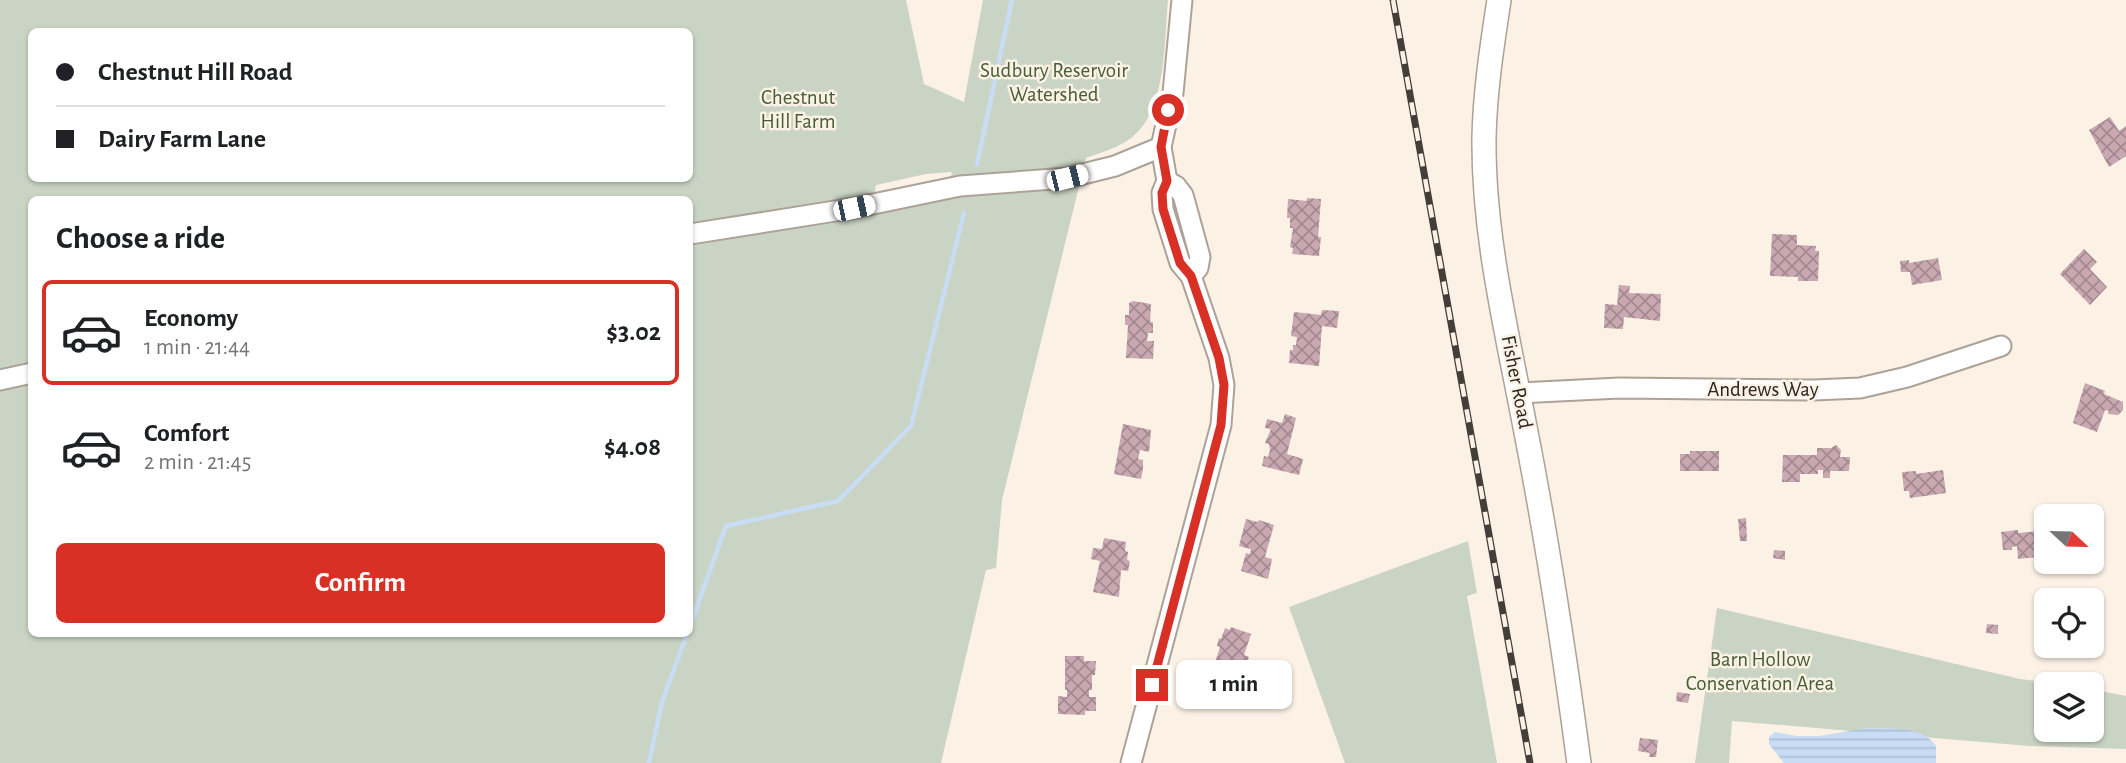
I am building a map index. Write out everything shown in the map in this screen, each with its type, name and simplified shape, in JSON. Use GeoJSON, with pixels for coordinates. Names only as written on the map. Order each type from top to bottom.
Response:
{"type":"FeatureCollection","features":[{"type":"Feature","properties":{"kind":"street"},"geometry":{"type":"LineString","coordinates":[[1131,763],[1221,425],[1224,385],[1219,358],[1191,276],[1180,263],[1163,209],[1162,193],[1167,181],[1161,147],[1173,93],[1182,0]]}},
{"type":"Feature","properties":{"kind":"street","name":"Fisher Road"},"geometry":{"type":"LineString","coordinates":[[1499,0],[1485,125],[1486,197],[1498,286],[1550,557],[1579,763]]}},
{"type":"Feature","properties":{"kind":"street"},"geometry":{"type":"LineString","coordinates":[[693,234],[854,208],[960,186],[1067,178],[1115,166],[1161,147]]}},
{"type":"Feature","properties":{"kind":"street","name":"Andrews Way"},"geometry":{"type":"LineString","coordinates":[[1519,393],[1619,388],[1860,388],[1907,377],[2001,346]]}},
{"type":"Feature","properties":{"kind":"street"},"geometry":{"type":"LineString","coordinates":[[0,380],[28,374]]}},
{"type":"Feature","properties":{"kind":"green space","name":"Chestnut Hill Farm"},"geometry":{"type":"Polygon","coordinates":[[[0,0],[906,0],[924,84],[964,102],[983,0],[1168,0],[1162,75],[1151,111],[1143,126],[1131,138],[1086,158],[1002,500],[996,568],[986,570],[941,763],[0,763],[0,0]],[[952,172],[926,174],[876,185],[871,216],[945,200],[952,172]]]}},
{"type":"Feature","properties":{"kind":"green space"},"geometry":{"type":"Polygon","coordinates":[[[1468,541],[1477,593],[1467,596],[1497,763],[1345,763],[1289,607],[1468,541]]]}},
{"type":"Feature","properties":{"kind":"green space","name":"Barn Hollow Conservation Area"},"geometry":{"type":"Polygon","coordinates":[[[1717,608],[2034,681],[2034,742],[2104,742],[2104,692],[2126,696],[2126,749],[2029,746],[1732,721],[1729,763],[1695,763],[1717,608]]]}},
{"type":"Feature","properties":{"kind":"water"},"geometry":{"type":"Polygon","coordinates":[[[1867,728],[1914,731],[1922,734],[1936,746],[1936,763],[1784,763],[1769,744],[1769,737],[1775,732],[1819,736],[1867,728]]]}},
{"type":"Feature","properties":{"kind":"building"},"geometry":{"type":"Polygon","coordinates":[[[2110,117],[2119,131],[2126,126],[2126,156],[2109,167],[2089,130],[2110,117]]]}},
{"type":"Feature","properties":{"kind":"building"},"geometry":{"type":"Polygon","coordinates":[[[1307,198],[1321,199],[1319,256],[1292,254],[1293,248],[1290,247],[1293,228],[1290,228],[1290,218],[1287,218],[1288,199],[1307,201],[1307,198]]]}},
{"type":"Feature","properties":{"kind":"building"},"geometry":{"type":"Polygon","coordinates":[[[1772,234],[1797,235],[1797,245],[1816,246],[1815,251],[1819,251],[1818,281],[1770,276],[1772,234]]]}},
{"type":"Feature","properties":{"kind":"building"},"geometry":{"type":"Polygon","coordinates":[[[2084,249],[2097,262],[2090,269],[2107,287],[2090,305],[2060,274],[2084,249]]]}},
{"type":"Feature","properties":{"kind":"building"},"geometry":{"type":"Polygon","coordinates":[[[1938,258],[1942,280],[1912,285],[1910,272],[1901,272],[1900,261],[1909,260],[1909,263],[1938,258]]]}},
{"type":"Feature","properties":{"kind":"building"},"geometry":{"type":"Polygon","coordinates":[[[1619,285],[1630,286],[1629,293],[1661,294],[1660,321],[1624,317],[1623,329],[1604,328],[1605,304],[1617,305],[1619,285]]]}},
{"type":"Feature","properties":{"kind":"building"},"geometry":{"type":"Polygon","coordinates":[[[1133,301],[1151,304],[1150,322],[1153,322],[1153,333],[1148,333],[1147,341],[1154,341],[1153,359],[1126,358],[1128,325],[1125,325],[1125,315],[1129,315],[1129,303],[1133,301]]]}},
{"type":"Feature","properties":{"kind":"building"},"geometry":{"type":"Polygon","coordinates":[[[1322,310],[1339,311],[1337,328],[1322,326],[1319,366],[1289,363],[1290,350],[1296,345],[1297,337],[1291,336],[1294,312],[1321,315],[1322,310]]]}},
{"type":"Feature","properties":{"kind":"building"},"geometry":{"type":"Polygon","coordinates":[[[2085,383],[2123,402],[2123,410],[2118,415],[2108,414],[2109,411],[2105,410],[2097,432],[2073,423],[2085,383]]]}},
{"type":"Feature","properties":{"kind":"building"},"geometry":{"type":"Polygon","coordinates":[[[1285,414],[1296,418],[1287,454],[1303,459],[1299,475],[1262,466],[1264,456],[1268,457],[1270,450],[1269,444],[1265,443],[1271,429],[1265,428],[1267,419],[1282,423],[1285,414]]]}},
{"type":"Feature","properties":{"kind":"building"},"geometry":{"type":"Polygon","coordinates":[[[1123,424],[1151,430],[1149,452],[1140,450],[1138,459],[1143,460],[1141,479],[1114,474],[1123,424]]]}},
{"type":"Feature","properties":{"kind":"building"},"geometry":{"type":"Polygon","coordinates":[[[1836,445],[1841,450],[1840,457],[1850,457],[1849,471],[1830,471],[1830,478],[1823,478],[1823,470],[1818,470],[1818,474],[1800,474],[1800,482],[1782,482],[1783,455],[1817,455],[1817,448],[1831,448],[1836,445]]]}},
{"type":"Feature","properties":{"kind":"building"},"geometry":{"type":"Polygon","coordinates":[[[1690,451],[1719,451],[1719,471],[1680,471],[1680,454],[1690,454],[1690,451]]]}},
{"type":"Feature","properties":{"kind":"building"},"geometry":{"type":"Polygon","coordinates":[[[1943,470],[1946,493],[1910,498],[1909,491],[1904,491],[1902,472],[1916,471],[1916,474],[1943,470]]]}},
{"type":"Feature","properties":{"kind":"building"},"geometry":{"type":"Polygon","coordinates":[[[1746,518],[1747,541],[1740,541],[1738,519],[1746,518]]]}},
{"type":"Feature","properties":{"kind":"building"},"geometry":{"type":"Polygon","coordinates":[[[1246,519],[1274,525],[1265,557],[1272,559],[1268,579],[1241,571],[1246,553],[1250,554],[1251,549],[1239,546],[1246,519]]]}},
{"type":"Feature","properties":{"kind":"building"},"geometry":{"type":"Polygon","coordinates":[[[2034,531],[2034,557],[2018,559],[2017,546],[2012,547],[2012,550],[2003,550],[2001,532],[2034,531]]]}},
{"type":"Feature","properties":{"kind":"building"},"geometry":{"type":"Polygon","coordinates":[[[1104,538],[1126,542],[1125,551],[1128,552],[1127,560],[1130,561],[1128,571],[1121,570],[1119,597],[1093,592],[1100,561],[1091,559],[1093,548],[1102,549],[1104,538]]]}},
{"type":"Feature","properties":{"kind":"building"},"geometry":{"type":"Polygon","coordinates":[[[1774,550],[1785,551],[1785,560],[1773,558],[1774,550]]]}},
{"type":"Feature","properties":{"kind":"building"},"geometry":{"type":"Polygon","coordinates":[[[1987,624],[1998,625],[1998,634],[1986,633],[1987,624]]]}},
{"type":"Feature","properties":{"kind":"building"},"geometry":{"type":"Polygon","coordinates":[[[1231,627],[1251,634],[1244,655],[1249,657],[1244,671],[1239,669],[1233,689],[1207,681],[1212,662],[1215,663],[1220,647],[1217,646],[1219,638],[1221,639],[1225,628],[1230,630],[1231,627]]]}},
{"type":"Feature","properties":{"kind":"building"},"geometry":{"type":"Polygon","coordinates":[[[1065,656],[1084,656],[1084,661],[1096,661],[1089,697],[1096,697],[1096,711],[1085,711],[1085,715],[1058,714],[1058,696],[1067,697],[1065,656]]]}},
{"type":"Feature","properties":{"kind":"building"},"geometry":{"type":"Polygon","coordinates":[[[1677,692],[1690,694],[1688,703],[1676,701],[1677,692]]]}},
{"type":"Feature","properties":{"kind":"building"},"geometry":{"type":"Polygon","coordinates":[[[1640,738],[1658,740],[1656,757],[1649,757],[1650,753],[1638,751],[1640,738]]]}},
{"type":"Feature","properties":{"kind":"waterway"},"geometry":{"type":"LineString","coordinates":[[977,164],[1012,0]]}},
{"type":"Feature","properties":{"kind":"waterway"},"geometry":{"type":"LineString","coordinates":[[693,618],[726,526],[838,501],[911,426],[964,213]]}},
{"type":"Feature","properties":{"kind":"waterway"},"geometry":{"type":"LineString","coordinates":[[649,763],[662,702],[686,637]]}},
{"type":"Feature","properties":{"kind":"railway"},"geometry":{"type":"LineString","coordinates":[[1393,0],[1530,763]]}},
{"type":"Feature","properties":{"kind":"route"},"geometry":{"type":"LineString","coordinates":[[1152,685],[1221,425],[1224,385],[1219,358],[1191,276],[1180,263],[1163,209],[1162,193],[1167,181],[1161,147],[1168,110]]}},
{"type":"Feature","properties":{"kind":"park label","name":"Sudbury Reservoir Watershed"},"geometry":{"type":"Point","coordinates":[1054,82]}}]}
